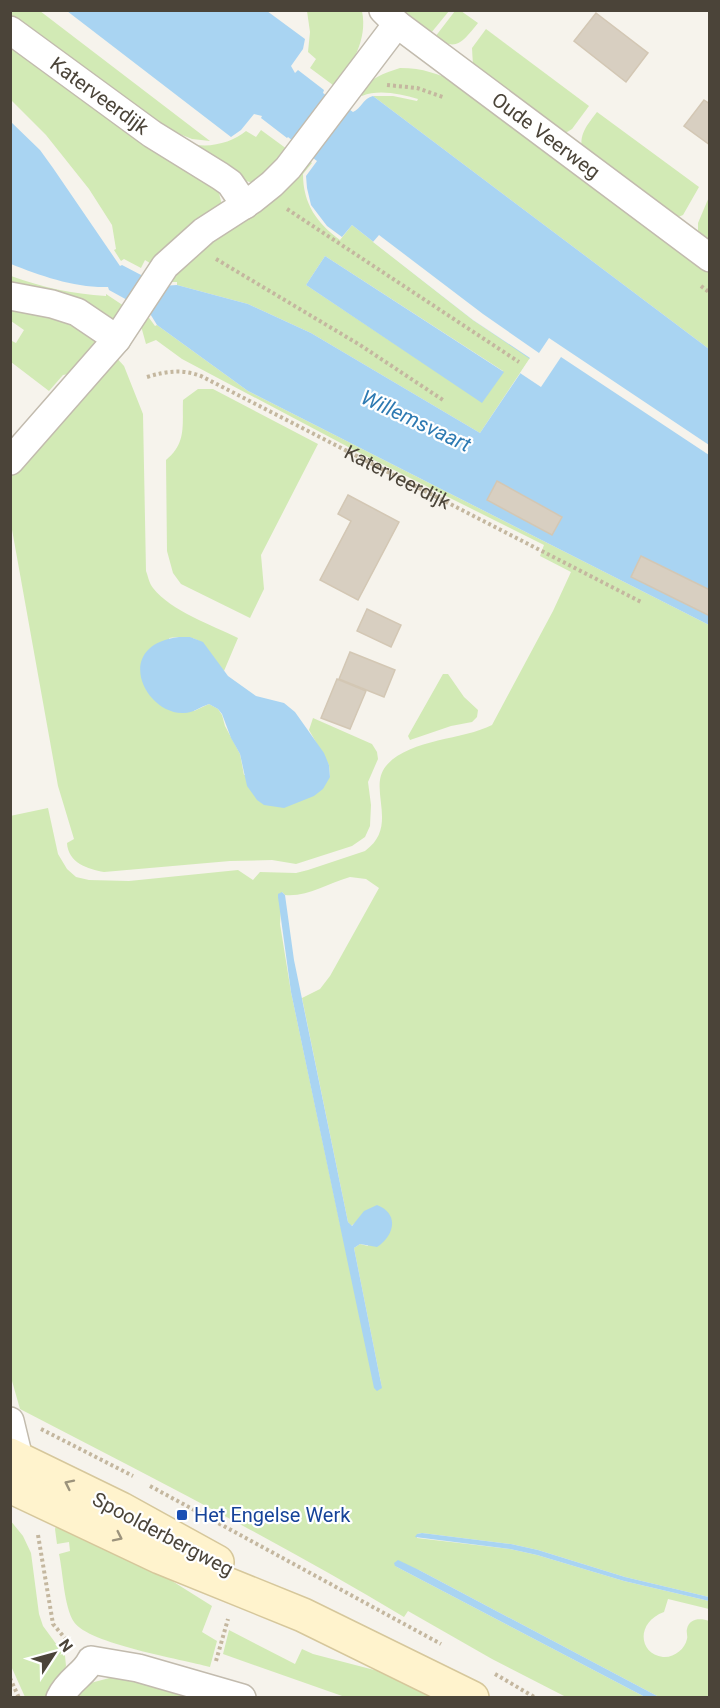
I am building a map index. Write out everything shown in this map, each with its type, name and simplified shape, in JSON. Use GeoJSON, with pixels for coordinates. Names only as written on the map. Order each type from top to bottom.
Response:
{"type":"FeatureCollection","features":[{"type":"Feature","properties":{"kind":"main road","name":"Spoolderbergweg"},"geometry":{"type":"LineString","coordinates":[[17,1474],[173,1537],[230,1569],[303,1615],[472,1698]]}},
{"type":"Feature","properties":{"kind":"street"},"geometry":{"type":"LineString","coordinates":[[10,461],[117,339],[156,277],[170,260],[191,241],[272,184],[298,156],[349,89],[390,17]]}},
{"type":"Feature","properties":{"kind":"street","name":"Oude Veerweg"},"geometry":{"type":"LineString","coordinates":[[390,17],[710,258]]}},
{"type":"Feature","properties":{"kind":"street","name":"Katerveerdijk"},"geometry":{"type":"LineString","coordinates":[[10,30],[152,134],[220,176],[234,189],[245,205]]}},
{"type":"Feature","properties":{"kind":"street"},"geometry":{"type":"LineString","coordinates":[[10,296],[77,312],[91,319],[117,339]]}},
{"type":"Feature","properties":{"kind":"street"},"geometry":{"type":"LineString","coordinates":[[10,1421],[17,1474]]}},
{"type":"Feature","properties":{"kind":"street"},"geometry":{"type":"LineString","coordinates":[[60,1698],[67,1685],[88,1667],[91,1660],[138,1668],[242,1698]]}},
{"type":"Feature","properties":{"kind":"path"},"geometry":{"type":"LineString","coordinates":[[349,89],[372,84],[417,88],[447,100]]}},
{"type":"Feature","properties":{"kind":"path"},"geometry":{"type":"LineString","coordinates":[[272,184],[283,194],[286,208],[519,362]]}},
{"type":"Feature","properties":{"kind":"path"},"geometry":{"type":"LineString","coordinates":[[191,241],[205,253],[360,345],[443,400]]}},
{"type":"Feature","properties":{"kind":"path"},"geometry":{"type":"LineString","coordinates":[[700,285],[710,293]]}},
{"type":"Feature","properties":{"kind":"path","name":"Katerveerdijk"},"geometry":{"type":"LineString","coordinates":[[147,377],[173,371],[187,371],[201,376],[643,603]]}},
{"type":"Feature","properties":{"kind":"path"},"geometry":{"type":"LineString","coordinates":[[40,1541],[53,1624],[63,1638],[91,1660]]}},
{"type":"Feature","properties":{"kind":"path"},"geometry":{"type":"LineString","coordinates":[[209,1687],[229,1619]]}},
{"type":"Feature","properties":{"kind":"path"},"geometry":{"type":"LineString","coordinates":[[10,1677],[20,1698]]}},
{"type":"Feature","properties":{"kind":"green space"},"geometry":{"type":"Polygon","coordinates":[[[10,11],[40,11],[210,141],[192,139],[172,131],[187,142],[202,145],[218,144],[246,131],[256,137],[261,130],[291,152],[254,183],[242,180],[11,23],[10,11]]]}},
{"type":"Feature","properties":{"kind":"green space"},"geometry":{"type":"Polygon","coordinates":[[[307,11],[362,11],[363,32],[357,52],[337,88],[310,68],[316,59],[308,52],[310,32],[307,11]]]}},
{"type":"Feature","properties":{"kind":"green space"},"geometry":{"type":"Polygon","coordinates":[[[401,11],[449,11],[431,33],[401,11]]]}},
{"type":"Feature","properties":{"kind":"green space"},"geometry":{"type":"Polygon","coordinates":[[[455,11],[461,11],[478,23],[464,40],[449,44],[435,37],[455,11]]]}},
{"type":"Feature","properties":{"kind":"green space"},"geometry":{"type":"Polygon","coordinates":[[[486,29],[589,106],[572,129],[564,134],[473,66],[472,48],[486,29]]]}},
{"type":"Feature","properties":{"kind":"green space"},"geometry":{"type":"Polygon","coordinates":[[[10,38],[218,189],[222,205],[153,265],[145,260],[141,268],[124,259],[121,261],[114,250],[116,249],[112,225],[89,189],[46,135],[11,100],[10,38]]]}},
{"type":"Feature","properties":{"kind":"green space"},"geometry":{"type":"Polygon","coordinates":[[[400,68],[423,70],[459,83],[709,272],[709,349],[373,96],[393,96],[417,101],[418,99],[382,93],[362,96],[359,92],[377,77],[400,68]]]}},
{"type":"Feature","properties":{"kind":"green space"},"geometry":{"type":"Polygon","coordinates":[[[597,112],[699,187],[683,215],[676,218],[582,148],[583,133],[597,112]]]}},
{"type":"Feature","properties":{"kind":"green space"},"geometry":{"type":"Polygon","coordinates":[[[306,158],[312,163],[303,174],[309,204],[318,220],[332,234],[340,240],[352,225],[473,320],[530,358],[480,433],[311,333],[248,304],[177,285],[177,282],[162,282],[306,158]],[[325,256],[306,285],[482,402],[503,371],[325,256]]]}},
{"type":"Feature","properties":{"kind":"green space"},"geometry":{"type":"Polygon","coordinates":[[[709,197],[709,243],[698,235],[698,223],[709,197]]]}},
{"type":"Feature","properties":{"kind":"green space"},"geometry":{"type":"Polygon","coordinates":[[[11,276],[69,292],[106,296],[106,294],[127,308],[115,323],[11,289],[11,276]]]}},
{"type":"Feature","properties":{"kind":"green space"},"geometry":{"type":"Polygon","coordinates":[[[11,303],[51,310],[96,337],[96,344],[74,373],[63,375],[49,391],[11,362],[10,340],[16,343],[24,330],[11,321],[11,303]]]}},
{"type":"Feature","properties":{"kind":"green space"},"geometry":{"type":"Polygon","coordinates":[[[147,315],[155,326],[157,325],[248,391],[709,625],[709,1597],[625,1577],[511,1544],[422,1533],[417,1534],[417,1538],[510,1549],[624,1581],[709,1601],[709,1609],[668,1599],[664,1612],[649,1623],[644,1637],[645,1644],[655,1655],[671,1656],[686,1643],[690,1623],[699,1619],[709,1621],[709,1697],[659,1697],[419,1570],[395,1566],[645,1697],[566,1697],[492,1659],[408,1611],[404,1617],[262,1536],[20,1409],[10,1374],[10,816],[48,808],[58,854],[67,869],[76,877],[89,880],[129,881],[238,870],[253,880],[260,872],[296,873],[365,851],[375,841],[380,830],[382,819],[380,785],[381,775],[386,766],[408,750],[492,725],[553,611],[571,572],[540,556],[544,545],[352,449],[182,359],[156,340],[146,344],[141,326],[147,315]],[[350,877],[302,894],[285,895],[282,892],[280,924],[291,992],[340,1224],[382,1388],[354,1248],[360,1244],[368,1246],[365,1211],[360,1219],[351,1226],[348,1222],[302,998],[320,989],[330,976],[379,888],[366,879],[350,877]]]}},
{"type":"Feature","properties":{"kind":"green space"},"geometry":{"type":"Polygon","coordinates":[[[115,356],[124,366],[143,414],[146,571],[150,584],[170,604],[238,638],[224,671],[197,640],[181,637],[169,638],[194,711],[209,704],[218,709],[240,754],[244,775],[330,777],[329,765],[309,730],[313,718],[372,744],[378,759],[368,782],[371,805],[370,826],[365,837],[352,846],[296,864],[272,860],[230,861],[104,872],[80,864],[68,850],[67,843],[74,839],[58,786],[11,524],[10,475],[115,356]]]}},
{"type":"Feature","properties":{"kind":"green space"},"geometry":{"type":"Polygon","coordinates":[[[198,389],[213,389],[318,444],[261,555],[264,589],[250,618],[181,584],[173,573],[167,551],[166,460],[173,454],[182,433],[183,400],[198,389]]]}},
{"type":"Feature","properties":{"kind":"green space"},"geometry":{"type":"Polygon","coordinates":[[[443,674],[448,674],[464,697],[478,710],[477,717],[472,722],[451,726],[410,740],[408,736],[443,674]]]}},
{"type":"Feature","properties":{"kind":"green space"},"geometry":{"type":"Polygon","coordinates":[[[59,1518],[105,1539],[212,1606],[202,1632],[217,1641],[210,1667],[116,1644],[83,1630],[74,1622],[66,1599],[59,1554],[70,1551],[69,1542],[57,1544],[55,1529],[59,1518]]]}},
{"type":"Feature","properties":{"kind":"green space"},"geometry":{"type":"Polygon","coordinates":[[[10,1520],[23,1536],[31,1553],[39,1614],[43,1626],[65,1656],[66,1666],[50,1697],[25,1697],[11,1666],[10,1520]]]}},
{"type":"Feature","properties":{"kind":"green space"},"geometry":{"type":"Polygon","coordinates":[[[229,1630],[295,1664],[302,1649],[382,1672],[435,1697],[345,1697],[223,1654],[229,1630]]]}},
{"type":"Feature","properties":{"kind":"green space"},"geometry":{"type":"Polygon","coordinates":[[[113,1677],[125,1677],[200,1698],[72,1698],[87,1684],[113,1677]]]}},
{"type":"Feature","properties":{"kind":"water","name":"Willemsvaart"},"geometry":{"type":"Polygon","coordinates":[[[67,11],[267,11],[305,39],[303,49],[291,66],[295,73],[298,70],[324,90],[323,93],[353,112],[373,96],[709,349],[709,625],[248,391],[157,325],[149,312],[109,290],[108,287],[83,286],[46,277],[11,264],[10,121],[40,150],[120,266],[162,286],[177,285],[248,304],[311,333],[480,433],[530,359],[473,320],[352,225],[342,237],[327,226],[311,205],[307,188],[306,176],[317,161],[261,118],[262,116],[254,114],[241,130],[231,137],[67,11]]]}},
{"type":"Feature","properties":{"kind":"water"},"geometry":{"type":"Polygon","coordinates":[[[325,256],[504,372],[482,403],[306,285],[325,256]]]}},
{"type":"Feature","properties":{"kind":"water"},"geometry":{"type":"Polygon","coordinates":[[[179,637],[190,637],[203,642],[228,676],[256,696],[284,703],[295,712],[324,753],[329,765],[330,777],[323,789],[314,796],[284,808],[264,805],[257,800],[247,786],[240,754],[218,709],[209,704],[182,713],[168,710],[156,702],[147,691],[141,678],[141,664],[146,652],[159,643],[179,637]]]}},
{"type":"Feature","properties":{"kind":"water"},"geometry":{"type":"Polygon","coordinates":[[[282,892],[285,895],[294,960],[348,1222],[352,1226],[364,1211],[377,1205],[384,1209],[392,1219],[391,1231],[377,1247],[360,1244],[354,1248],[382,1388],[377,1391],[374,1388],[291,992],[278,897],[278,894],[282,892]]]}},
{"type":"Feature","properties":{"kind":"water"},"geometry":{"type":"Polygon","coordinates":[[[422,1533],[511,1544],[538,1550],[625,1577],[709,1597],[709,1601],[624,1581],[510,1549],[415,1537],[422,1533]]]}},
{"type":"Feature","properties":{"kind":"water"},"geometry":{"type":"Polygon","coordinates":[[[398,1560],[659,1697],[645,1697],[395,1566],[394,1563],[398,1560]]]}},
{"type":"Feature","properties":{"kind":"pier"},"geometry":{"type":"Polygon","coordinates":[[[379,235],[483,314],[539,353],[549,338],[709,445],[709,455],[561,357],[541,387],[520,373],[530,358],[473,320],[373,242],[379,235]]]}},
{"type":"Feature","properties":{"kind":"building"},"geometry":{"type":"Polygon","coordinates":[[[596,13],[648,53],[626,82],[574,41],[596,13]]]}},
{"type":"Feature","properties":{"kind":"building"},"geometry":{"type":"Polygon","coordinates":[[[704,100],[710,104],[710,145],[684,126],[704,100]]]}},
{"type":"Feature","properties":{"kind":"building"},"geometry":{"type":"Polygon","coordinates":[[[497,481],[562,517],[552,535],[487,500],[497,481]]]}},
{"type":"Feature","properties":{"kind":"building"},"geometry":{"type":"Polygon","coordinates":[[[348,495],[399,522],[358,600],[320,580],[351,521],[338,514],[348,495]]]}},
{"type":"Feature","properties":{"kind":"building"},"geometry":{"type":"Polygon","coordinates":[[[641,556],[710,590],[710,616],[631,577],[641,556]]]}},
{"type":"Feature","properties":{"kind":"building"},"geometry":{"type":"Polygon","coordinates":[[[367,609],[401,625],[391,647],[357,631],[367,609]]]}},
{"type":"Feature","properties":{"kind":"building"},"geometry":{"type":"Polygon","coordinates":[[[350,652],[395,670],[384,697],[339,679],[350,652]]]}},
{"type":"Feature","properties":{"kind":"building"},"geometry":{"type":"Polygon","coordinates":[[[337,679],[366,691],[350,729],[321,718],[337,679]]]}},
{"type":"Feature","properties":{"kind":"place","name":"Het Engelse Werk"},"geometry":{"type":"Point","coordinates":[182,1515]}}]}
